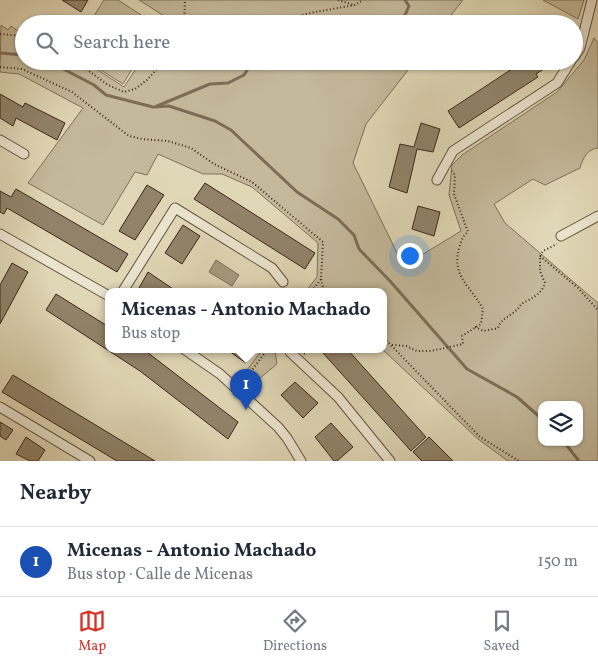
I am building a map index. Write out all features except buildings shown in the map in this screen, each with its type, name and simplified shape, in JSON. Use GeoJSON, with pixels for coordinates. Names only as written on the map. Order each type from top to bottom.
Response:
{"type":"FeatureCollection","features":[{"type":"Feature","properties":{"kind":"street"},"geometry":{"type":"LineString","coordinates":[[583,36],[592,0]]}},
{"type":"Feature","properties":{"kind":"street"},"geometry":{"type":"LineString","coordinates":[[437,180],[453,151],[557,83],[565,70]]}},
{"type":"Feature","properties":{"kind":"street"},"geometry":{"type":"LineString","coordinates":[[0,140],[24,154]]}},
{"type":"Feature","properties":{"kind":"street"},"geometry":{"type":"LineString","coordinates":[[125,288],[175,208],[272,268],[283,282]]}},
{"type":"Feature","properties":{"kind":"street"},"geometry":{"type":"LineString","coordinates":[[561,236],[598,216]]}},
{"type":"Feature","properties":{"kind":"street"},"geometry":{"type":"LineString","coordinates":[[0,244],[2,234],[105,294]]}},
{"type":"Feature","properties":{"kind":"street"},"geometry":{"type":"LineString","coordinates":[[190,353],[220,374],[278,427],[302,461]]}},
{"type":"Feature","properties":{"kind":"street"},"geometry":{"type":"LineString","coordinates":[[291,353],[338,398],[390,461]]}},
{"type":"Feature","properties":{"kind":"street"},"geometry":{"type":"LineString","coordinates":[[0,407],[90,461]]}},
{"type":"Feature","properties":{"kind":"path"},"geometry":{"type":"LineString","coordinates":[[184,15],[185,0]]}},
{"type":"Feature","properties":{"kind":"path"},"geometry":{"type":"LineString","coordinates":[[338,0],[355,6]]}},
{"type":"Feature","properties":{"kind":"path"},"geometry":{"type":"LineString","coordinates":[[302,15],[355,6],[363,0]]}},
{"type":"Feature","properties":{"kind":"path"},"geometry":{"type":"LineString","coordinates":[[0,34],[15,35]]}},
{"type":"Feature","properties":{"kind":"path"},"geometry":{"type":"LineString","coordinates":[[0,67],[15,69]]}},
{"type":"Feature","properties":{"kind":"path"},"geometry":{"type":"LineString","coordinates":[[22,70],[72,92],[129,136],[168,141],[191,148],[214,164],[252,182],[323,242],[321,279],[323,288]]}},
{"type":"Feature","properties":{"kind":"path"},"geometry":{"type":"LineString","coordinates":[[87,70],[108,85],[124,92],[135,89],[156,70]]}},
{"type":"Feature","properties":{"kind":"path"},"geometry":{"type":"LineString","coordinates":[[392,345],[406,346],[417,352],[457,346],[463,344],[462,336],[480,324],[483,309],[464,282],[456,259],[462,237],[468,232],[454,194],[455,175],[446,164]]}},
{"type":"Feature","properties":{"kind":"path"},"geometry":{"type":"LineString","coordinates":[[475,327],[484,331],[498,328],[500,321],[544,289],[544,277],[540,271],[540,256],[544,251],[559,243],[561,236]]}},
{"type":"Feature","properties":{"kind":"path"},"geometry":{"type":"LineString","coordinates":[[540,256],[578,288],[598,310]]}},
{"type":"Feature","properties":{"kind":"path"},"geometry":{"type":"LineString","coordinates":[[314,288],[321,279]]}},
{"type":"Feature","properties":{"kind":"path"},"geometry":{"type":"LineString","coordinates":[[387,341],[480,437],[519,461]]}},
{"type":"Feature","properties":{"kind":"path"},"geometry":{"type":"LineString","coordinates":[[237,390],[265,353]]}},
{"type":"Feature","properties":{"kind":"shaded area"},"geometry":{"type":"Polygon","coordinates":[[[104,0],[118,0],[141,15],[95,15],[104,0]]]}},
{"type":"Feature","properties":{"kind":"shaded area"},"geometry":{"type":"Polygon","coordinates":[[[139,0],[463,0],[451,15],[163,15],[139,0]]]}},
{"type":"Feature","properties":{"kind":"shaded area"},"geometry":{"type":"Polygon","coordinates":[[[543,0],[584,0],[579,15],[571,15],[543,0]]]}},
{"type":"Feature","properties":{"kind":"shaded area"},"geometry":{"type":"Polygon","coordinates":[[[1,25],[8,30],[11,26],[15,29],[15,70],[98,70],[124,87],[135,70],[408,70],[366,124],[353,163],[400,259],[405,265],[461,231],[449,195],[452,165],[462,155],[557,92],[576,70],[583,70],[583,61],[594,38],[598,43],[598,148],[591,150],[586,155],[580,168],[545,185],[533,179],[494,204],[505,223],[598,303],[598,461],[508,461],[478,439],[386,353],[387,288],[308,288],[317,277],[318,243],[252,187],[222,174],[203,174],[158,154],[147,175],[135,172],[103,225],[28,183],[83,108],[19,74],[0,72],[1,25]]]}},
{"type":"Feature","properties":{"kind":"shaded area"},"geometry":{"type":"Polygon","coordinates":[[[101,70],[132,70],[123,84],[101,70]]]}},
{"type":"Feature","properties":{"kind":"shaded area"},"geometry":{"type":"Polygon","coordinates":[[[216,260],[239,275],[232,286],[209,272],[216,260]]]}},
{"type":"Feature","properties":{"kind":"shaded area"},"geometry":{"type":"Polygon","coordinates":[[[260,353],[275,353],[277,364],[253,384],[243,375],[260,353]]]}},
{"type":"Feature","properties":{"kind":"waterway"},"geometry":{"type":"LineString","coordinates":[[405,0],[409,6],[405,15]]}},
{"type":"Feature","properties":{"kind":"waterway"},"geometry":{"type":"LineString","coordinates":[[0,53],[15,54]]}},
{"type":"Feature","properties":{"kind":"waterway"},"geometry":{"type":"LineString","coordinates":[[65,70],[94,85],[106,95],[153,107],[169,106],[215,121],[231,130],[297,192],[338,219],[354,235],[359,249],[390,281],[467,369],[517,397],[538,415]]}},
{"type":"Feature","properties":{"kind":"waterway"},"geometry":{"type":"LineString","coordinates":[[157,106],[210,84],[228,83],[244,75],[247,70]]}},
{"type":"Feature","properties":{"kind":"waterway"},"geometry":{"type":"LineString","coordinates":[[567,446],[579,461]]}},
{"type":"Feature","properties":{"kind":"place","name":"Micenas - Antonio Machado"},"geometry":{"type":"Point","coordinates":[246,410]}}]}
